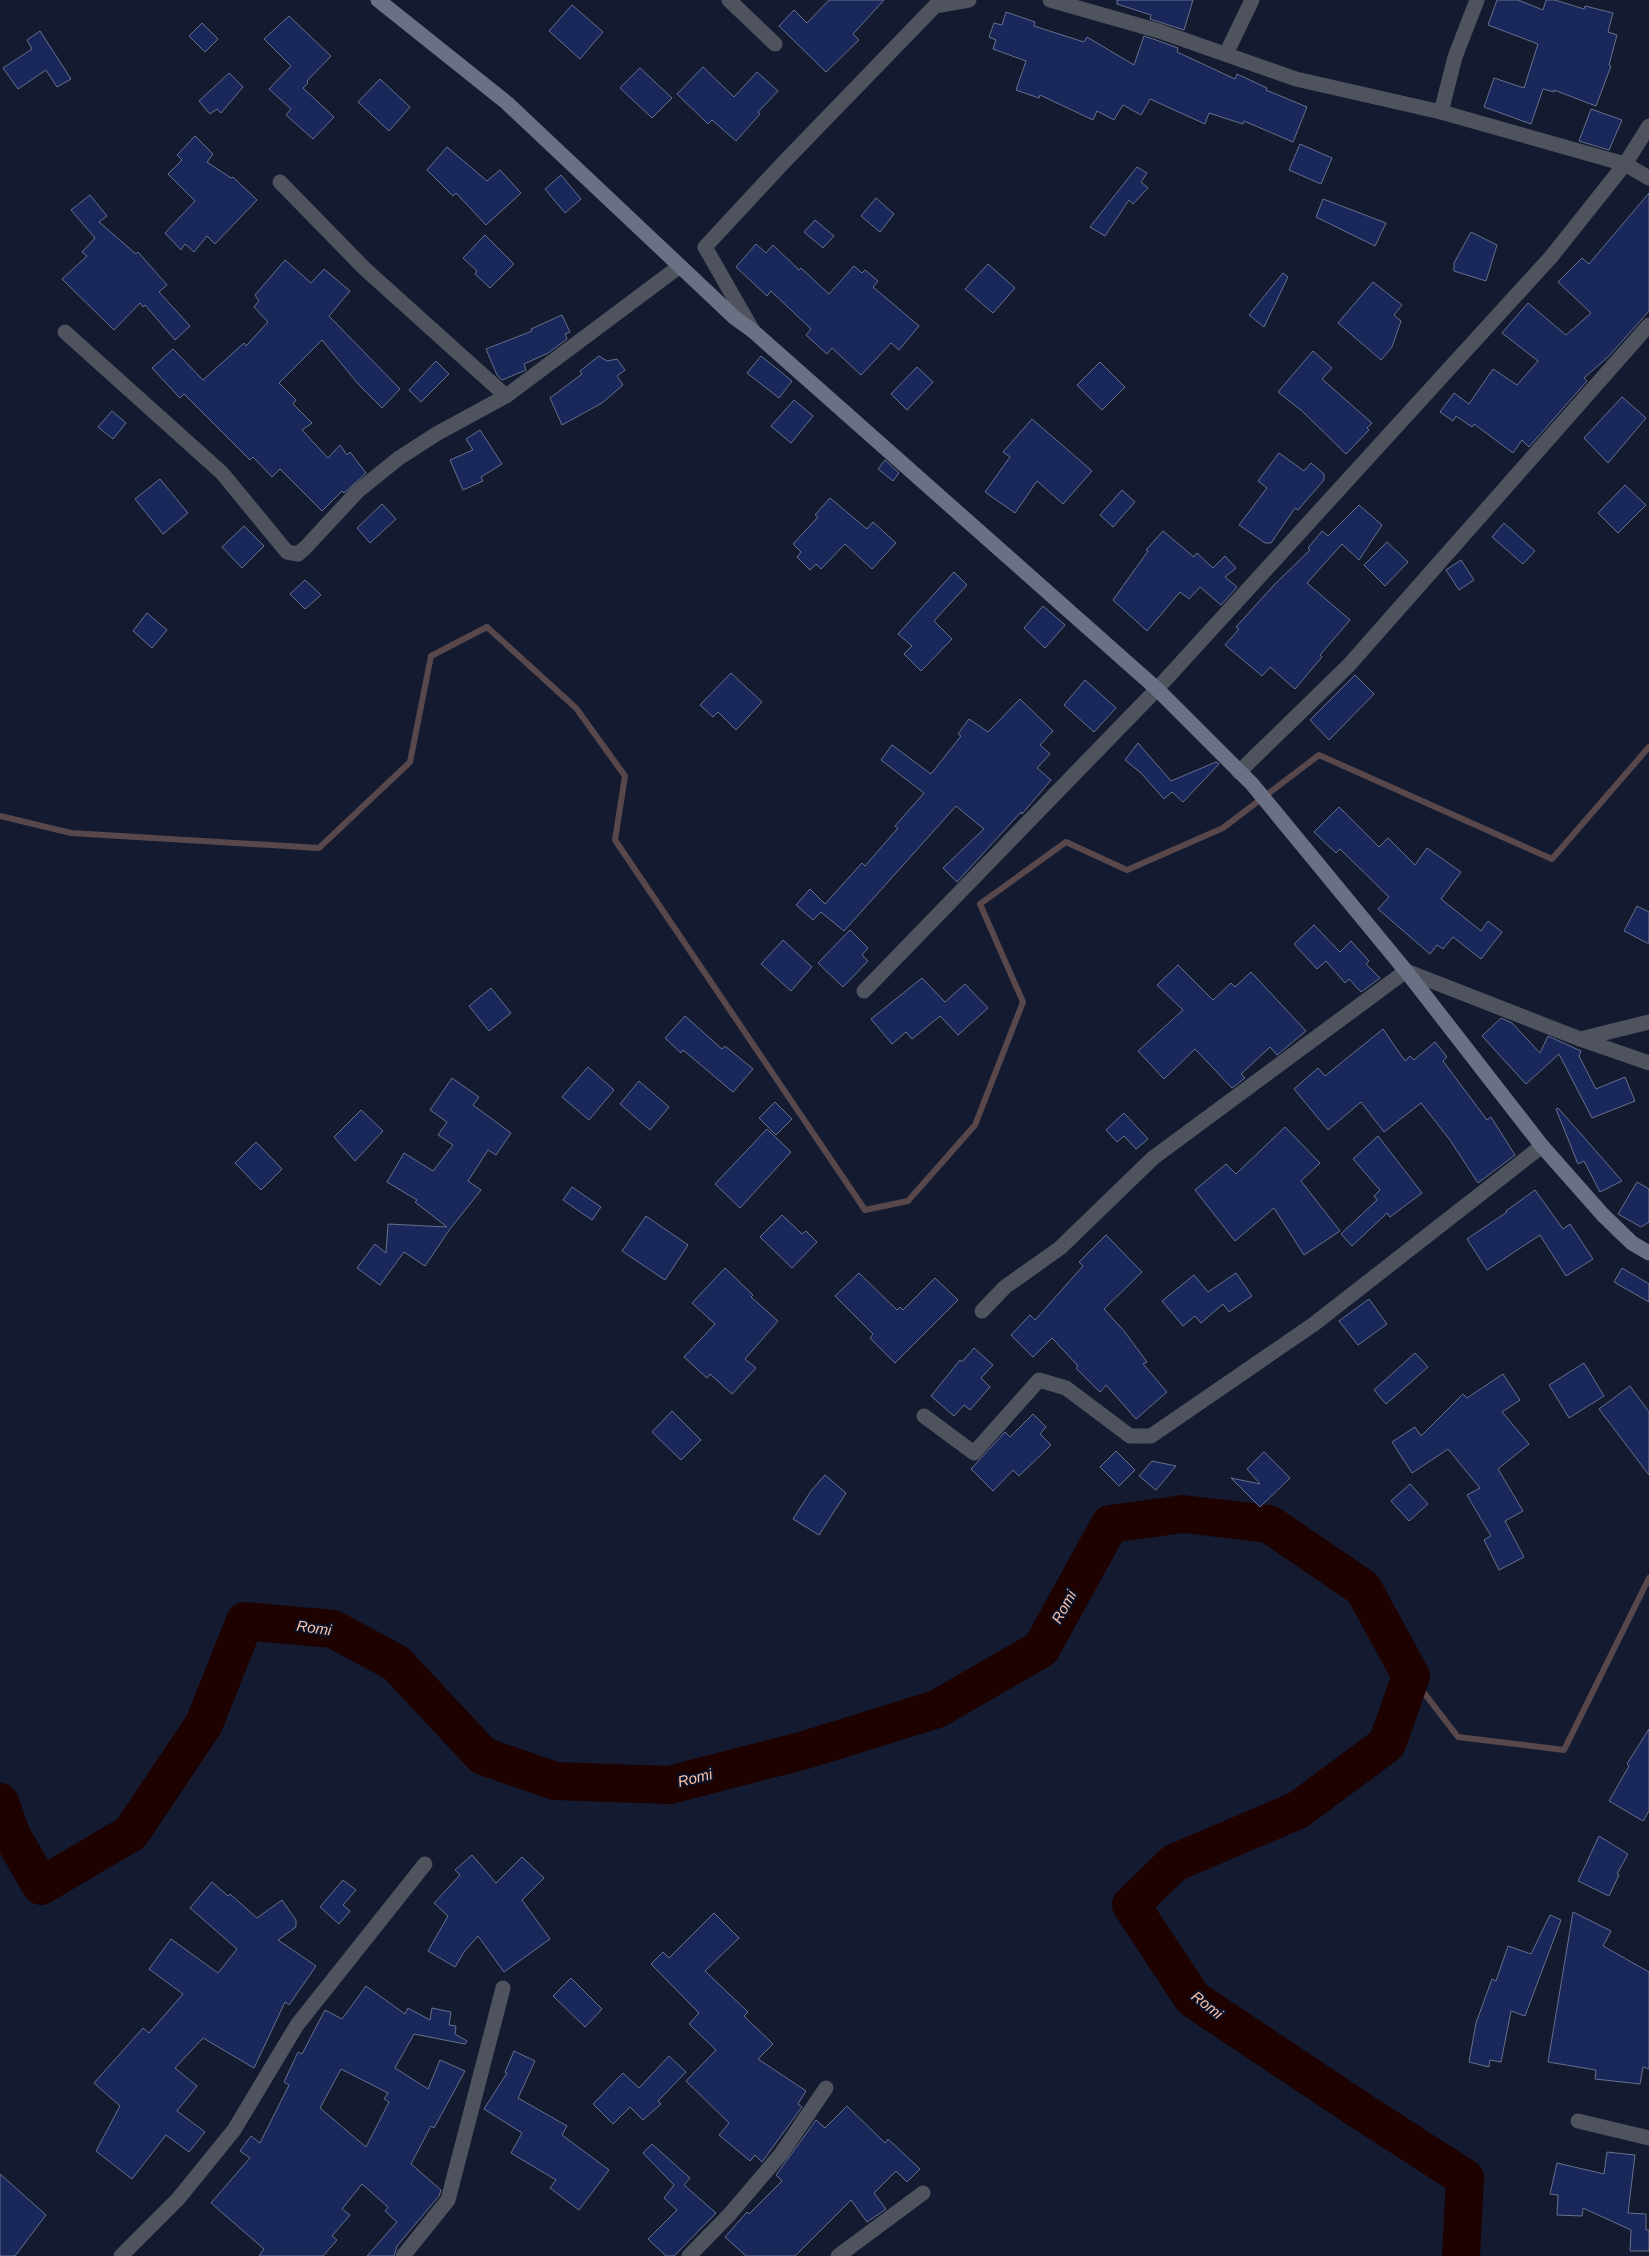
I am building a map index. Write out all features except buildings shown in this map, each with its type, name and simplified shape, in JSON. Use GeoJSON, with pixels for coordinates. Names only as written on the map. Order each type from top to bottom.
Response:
{"type":"FeatureCollection","features":[{"type":"Feature","properties":{"kind":"street"},"geometry":{"type":"LineString","coordinates":[[378,0],[507,103],[735,318],[753,331],[1157,689],[1252,784],[1284,820],[1406,970],[1542,1146],[1603,1214],[1632,1243],[1649,1253]]}},
{"type":"Feature","properties":{"kind":"street"},"geometry":{"type":"LineString","coordinates":[[729,0],[775,44]]}},
{"type":"Feature","properties":{"kind":"street"},"geometry":{"type":"LineString","coordinates":[[753,331],[705,247],[937,3],[969,0]]}},
{"type":"Feature","properties":{"kind":"street"},"geometry":{"type":"LineString","coordinates":[[1050,0],[1159,31],[1296,79],[1441,112],[1625,164],[1649,178]]}},
{"type":"Feature","properties":{"kind":"street"},"geometry":{"type":"LineString","coordinates":[[1226,54],[1252,0]]}},
{"type":"Feature","properties":{"kind":"street"},"geometry":{"type":"LineString","coordinates":[[1441,112],[1455,57],[1477,0]]}},
{"type":"Feature","properties":{"kind":"street"},"geometry":{"type":"LineString","coordinates":[[864,991],[1157,689],[1551,257],[1625,164],[1649,126]]}},
{"type":"Feature","properties":{"kind":"street"},"geometry":{"type":"LineString","coordinates":[[280,182],[365,269],[506,396]]}},
{"type":"Feature","properties":{"kind":"street"},"geometry":{"type":"LineString","coordinates":[[64,332],[222,473],[287,552],[298,554],[358,491],[399,458],[438,433],[506,396],[680,266]]}},
{"type":"Feature","properties":{"kind":"street"},"geometry":{"type":"LineString","coordinates":[[1240,772],[1349,665],[1649,325]]}},
{"type":"Feature","properties":{"kind":"street"},"geometry":{"type":"LineString","coordinates":[[1406,970],[1580,1039],[1649,1063]]}},
{"type":"Feature","properties":{"kind":"street"},"geometry":{"type":"LineString","coordinates":[[982,1312],[1005,1287],[1060,1248],[1153,1158],[1406,970]]}},
{"type":"Feature","properties":{"kind":"street"},"geometry":{"type":"LineString","coordinates":[[1580,1039],[1649,1022]]}},
{"type":"Feature","properties":{"kind":"street"},"geometry":{"type":"LineString","coordinates":[[924,1416],[974,1453],[1039,1380],[1066,1388],[1130,1436],[1151,1436],[1314,1324],[1542,1146]]}},
{"type":"Feature","properties":{"kind":"street"},"geometry":{"type":"LineString","coordinates":[[120,2256],[178,2199],[234,2130],[297,2025],[424,1864]]}},
{"type":"Feature","properties":{"kind":"street"},"geometry":{"type":"LineString","coordinates":[[403,2256],[448,2200],[503,1988]]}},
{"type":"Feature","properties":{"kind":"street"},"geometry":{"type":"LineString","coordinates":[[689,2256],[729,2215],[781,2154],[826,2088]]}},
{"type":"Feature","properties":{"kind":"street"},"geometry":{"type":"LineString","coordinates":[[1578,2121],[1649,2138]]}},
{"type":"Feature","properties":{"kind":"street"},"geometry":{"type":"LineString","coordinates":[[838,2256],[923,2193]]}},
{"type":"Feature","properties":{"kind":"waterway"},"geometry":{"type":"LineString","coordinates":[[0,816],[71,833],[319,848],[410,762],[431,656],[487,627],[576,708],[625,776],[615,840],[865,1210],[908,1201],[975,1125],[1023,1002],[980,904],[1066,842],[1127,870],[1223,828],[1319,755],[1552,859],[1649,747]]}},
{"type":"Feature","properties":{"kind":"waterway","name":"Romi"},"geometry":{"type":"LineString","coordinates":[[0,1802],[11,1834],[41,1886],[131,1833],[204,1724],[245,1621],[333,1629],[396,1663],[483,1756],[555,1781],[669,1785],[805,1750],[937,1709],[1041,1649],[1110,1524],[1183,1514],[1269,1524],[1363,1588],[1411,1676],[1387,1744],[1298,1810],[1174,1863],[1131,1905],[1193,1999],[1465,2178],[1461,2256]]}},
{"type":"Feature","properties":{"kind":"waterway"},"geometry":{"type":"LineString","coordinates":[[1411,1676],[1458,1737],[1564,1750],[1649,1578]]}}]}
